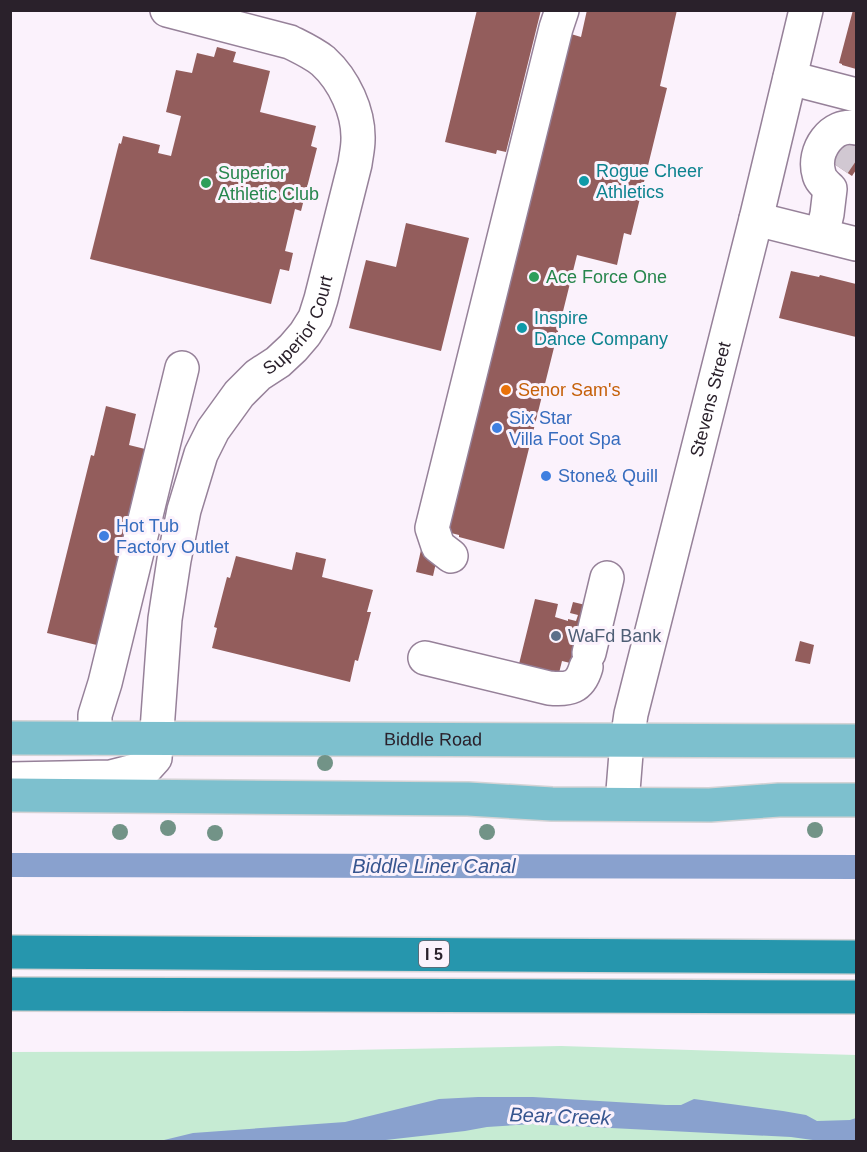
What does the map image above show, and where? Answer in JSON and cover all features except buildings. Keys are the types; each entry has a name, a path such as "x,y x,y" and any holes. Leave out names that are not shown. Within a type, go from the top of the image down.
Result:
{"highway":[{"name":"I 5","path":"10,952 856,957"},
{"path":"10,994 856,997"}],"main road":[{"name":"Biddle Road","path":"10,738 856,741"},
{"path":"468,799 544,790 708,792 779,800"},
{"path":"10,795 468,799 552,804 710,806 779,800 856,800"}],"street":[{"name":"Superior Court","path":"10,779 111,777 146,768 155,758 165,619 172,572 184,510 201,454 213,430 239,394 258,375 294,348 315,318 355,164 358,141 357,119 343,87 323,61 290,42 167,10"},
{"path":"451,556 438,546 432,528 562,10"},
{"name":"Stevens Street","path":"623,791 631,714 756,219 806,10"},
{"path":"790,78 856,95"},
{"path":"822,235 844,162"},
{"path":"756,219 856,244"},
{"path":"95,738 95,715 105,683 182,368"},
{"path":"424,658 549,688 570,688 579,683 584,675 608,578"}],"green space":[{"path":"561,1046 856,1055 856,1141 11,1141 10,1052 296,1051"}],"water":[{"name":"Bear Creek","path":"533,1097 666,1105 681,1105 694,1099 806,1115 817,1121 856,1118 856,1141 820,1141 791,1137 532,1124 487,1127 377,1141 160,1141 193,1133 345,1122 439,1099"}],"waterway":[{"name":"Biddle Liner Canal","path":"10,865 856,867"}],"tunnel":[{"path":"834,164 849,142"}],"place":[{"name":"Rogue Cheer Athletics","path":"584,181"},
{"name":"Superior Athletic Club","path":"206,183"},
{"name":"Ace Force One","path":"534,277"},
{"name":"Inspire Dance Company","path":"522,328"},
{"name":"Senor Sam's","path":"506,390"},
{"name":"Six Star Villa Foot Spa","path":"497,428"},
{"name":"Stone& Quill","path":"546,476"},
{"name":"Hot Tub Factory Outlet","path":"104,536"},
{"name":"WaFd Bank","path":"556,636"}]}
